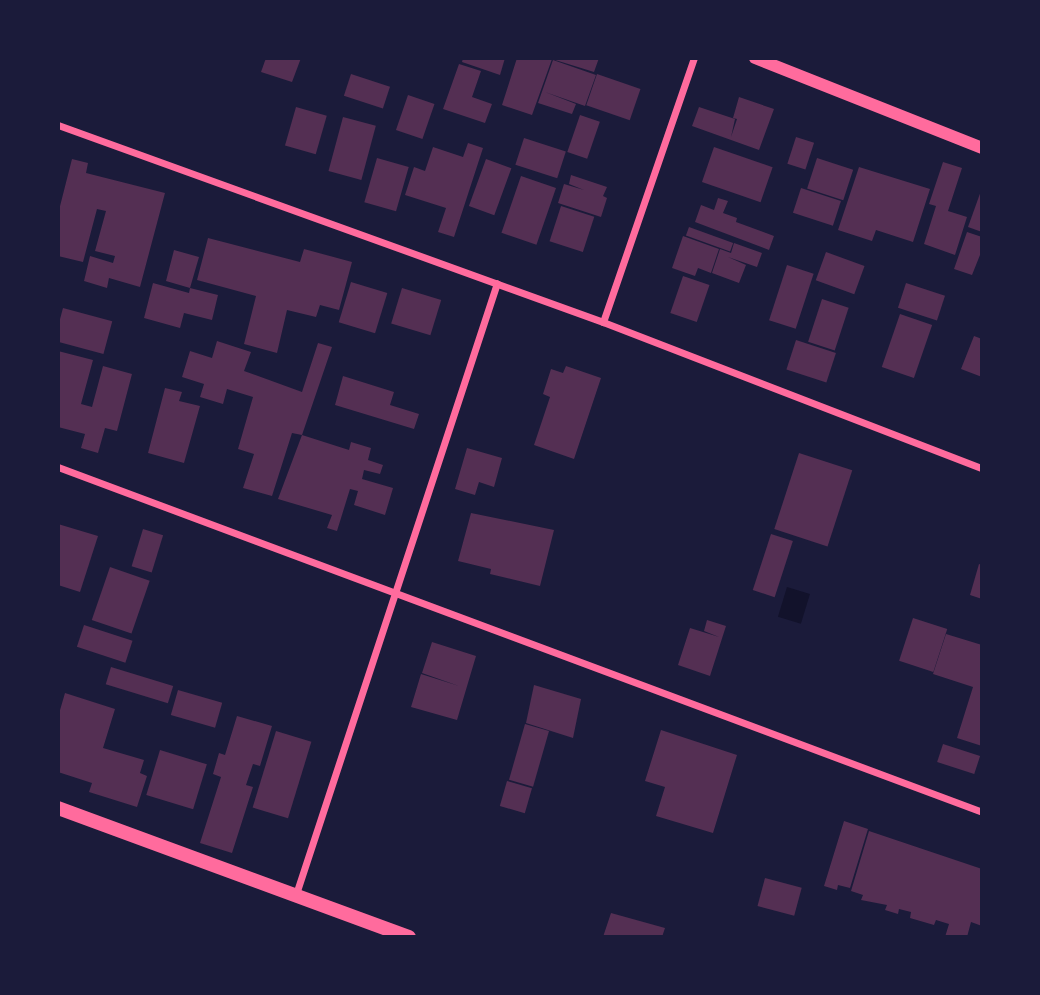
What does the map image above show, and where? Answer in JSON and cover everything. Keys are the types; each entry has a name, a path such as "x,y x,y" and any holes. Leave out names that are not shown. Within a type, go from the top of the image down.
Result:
{"main road":[{"path":"58,808 296,894 388,933 409,937"}],"street":[{"path":"603,321 694,58"},
{"path":"755,58 982,148"},
{"path":"58,125 603,321 982,468"},
{"path":"296,894 497,283"},
{"path":"58,467 394,595 982,812"}],"shaded area":[{"path":"787,587 810,594 801,624 778,617"}],"building":[{"path":"266,58 301,58 292,82 261,72"},
{"path":"463,58 505,58 500,75 462,62"},
{"path":"517,58 599,58 594,72 552,59 532,115 502,105"},
{"path":"553,60 596,75 585,106 545,92 576,104 572,114 538,103"},
{"path":"459,64 481,71 472,97 492,104 485,123 443,109"},
{"path":"351,74 390,87 383,109 344,96"},
{"path":"597,74 640,89 630,120 586,105"},
{"path":"408,95 434,104 422,139 396,130"},
{"path":"739,97 774,109 759,150 692,126 699,107 735,119 731,137 737,119 733,118"},
{"path":"296,107 327,116 316,154 285,145"},
{"path":"580,115 600,122 587,159 567,152"},
{"path":"343,117 376,126 361,180 329,171"},
{"path":"796,137 814,143 805,170 787,164"},
{"path":"524,138 566,152 557,178 515,165"},
{"path":"468,143 483,148 454,237 438,232 446,208 405,195 414,167 425,171 433,147 463,157"},
{"path":"714,147 773,167 761,202 702,182"},
{"path":"377,158 409,167 396,211 364,202"},
{"path":"817,158 853,170 843,200 807,188"},
{"path":"72,159 88,163 86,173 165,193 140,287 109,278 107,288 84,281 90,256 113,263 115,256 95,251 106,211 97,209 83,262 58,256 58,214"},
{"path":"486,159 511,168 494,215 469,206"},
{"path":"943,162 962,168 948,211 967,217 955,255 924,244 936,206 929,204"},
{"path":"859,167 930,189 913,242 876,230 872,241 838,230"},
{"path":"571,175 607,187 603,196 607,198 601,217 558,203 564,184 584,190 569,184"},
{"path":"521,176 556,188 536,245 501,233"},
{"path":"801,188 841,201 833,226 793,213"},
{"path":"982,188 982,232 968,227"},
{"path":"718,198 728,201 723,213 737,218 736,222 774,236 769,250 695,222 701,205 714,210"},
{"path":"561,206 594,217 583,252 550,241"},
{"path":"689,227 733,243 730,252 686,235"},
{"path":"967,232 982,237 982,256 980,255 972,275 954,269"},
{"path":"683,236 719,249 711,273 698,268 695,276 672,268"},
{"path":"208,238 300,262 304,249 352,262 339,310 320,305 316,317 287,310 277,353 244,344 256,296 197,280"},
{"path":"734,243 762,253 757,267 728,257 746,265 739,283 712,273 720,249 731,253"},
{"path":"174,250 199,257 190,288 166,281"},
{"path":"826,252 865,266 854,294 816,280"},
{"path":"787,265 814,274 796,329 769,320"},
{"path":"683,276 709,285 697,322 670,313"},
{"path":"351,282 387,293 375,333 339,322"},
{"path":"153,283 189,293 190,288 218,295 212,320 184,313 180,328 144,318"},
{"path":"906,283 945,296 937,320 898,308"},
{"path":"402,288 441,300 430,335 391,323"},
{"path":"822,299 849,308 835,350 808,342"},
{"path":"63,308 112,321 103,354 58,342 58,327"},
{"path":"900,314 932,325 914,378 882,367"},
{"path":"974,336 982,339 982,377 961,369"},
{"path":"796,340 836,353 826,382 786,369"},
{"path":"217,341 251,352 244,371 302,392 318,343 332,347 302,435 292,433 272,496 243,488 254,454 238,449 253,397 227,389 223,404 200,397 204,384 182,377 190,351 212,358"},
{"path":"58,351 93,360 81,404 92,407 103,366 132,374 117,431 105,428 98,453 81,448 85,434 58,427"},
{"path":"566,366 601,378 574,459 534,445 550,397 543,394 551,369 563,373"},
{"path":"343,376 394,392 390,405 419,414 414,429 335,405"},
{"path":"165,388 182,392 179,401 200,406 184,463 148,453"},
{"path":"302,435 349,450 351,442 371,448 368,460 383,465 380,474 364,470 362,479 393,488 385,515 354,505 358,491 350,489 337,531 327,528 332,515 278,499"},
{"path":"467,448 502,458 494,487 479,482 475,495 455,489"},
{"path":"799,453 852,470 828,546 774,529"},
{"path":"471,513 554,530 540,586 490,574 491,569 458,561"},
{"path":"58,524 98,536 80,592 58,585"},
{"path":"143,529 163,535 152,572 132,566"},
{"path":"771,534 793,541 775,597 753,590"},
{"path":"979,564 982,565 982,599 970,595"},
{"path":"110,567 150,581 131,634 92,620"},
{"path":"913,618 947,629 933,672 899,661"},
{"path":"707,620 726,626 710,676 678,665 690,628 719,637 704,631"},
{"path":"84,625 133,641 125,663 77,647"},
{"path":"946,634 982,645 982,746 957,738 973,687 933,674"},
{"path":"432,642 476,656 457,720 411,707 421,674 459,686 422,673"},
{"path":"111,667 173,686 168,703 106,684"},
{"path":"534,685 581,699 573,738 526,723"},
{"path":"178,690 222,703 215,728 171,715"},
{"path":"65,693 115,709 103,748 144,760 140,773 147,776 137,807 89,792 92,783 58,772 58,717"},
{"path":"237,716 272,726 260,766 253,764 246,785 253,787 232,853 200,843 221,777 213,774 219,753 225,755"},
{"path":"525,724 549,731 533,787 509,780"},
{"path":"661,730 737,755 713,833 656,816 665,787 645,781"},
{"path":"276,731 311,742 288,818 253,808"},
{"path":"943,744 980,756 974,774 937,762"},
{"path":"160,750 207,764 193,809 146,795"},
{"path":"507,781 532,788 525,813 500,806"},
{"path":"844,821 868,829 850,888 838,885 837,890 824,886"},
{"path":"869,831 982,869 982,926 971,922 967,937 945,937 949,924 936,920 934,925 910,918 911,912 899,909 898,914 885,910 887,905 861,900 863,895 851,891"},
{"path":"765,878 802,888 794,916 757,906"},
{"path":"611,913 665,928 662,937 603,937"}]}
